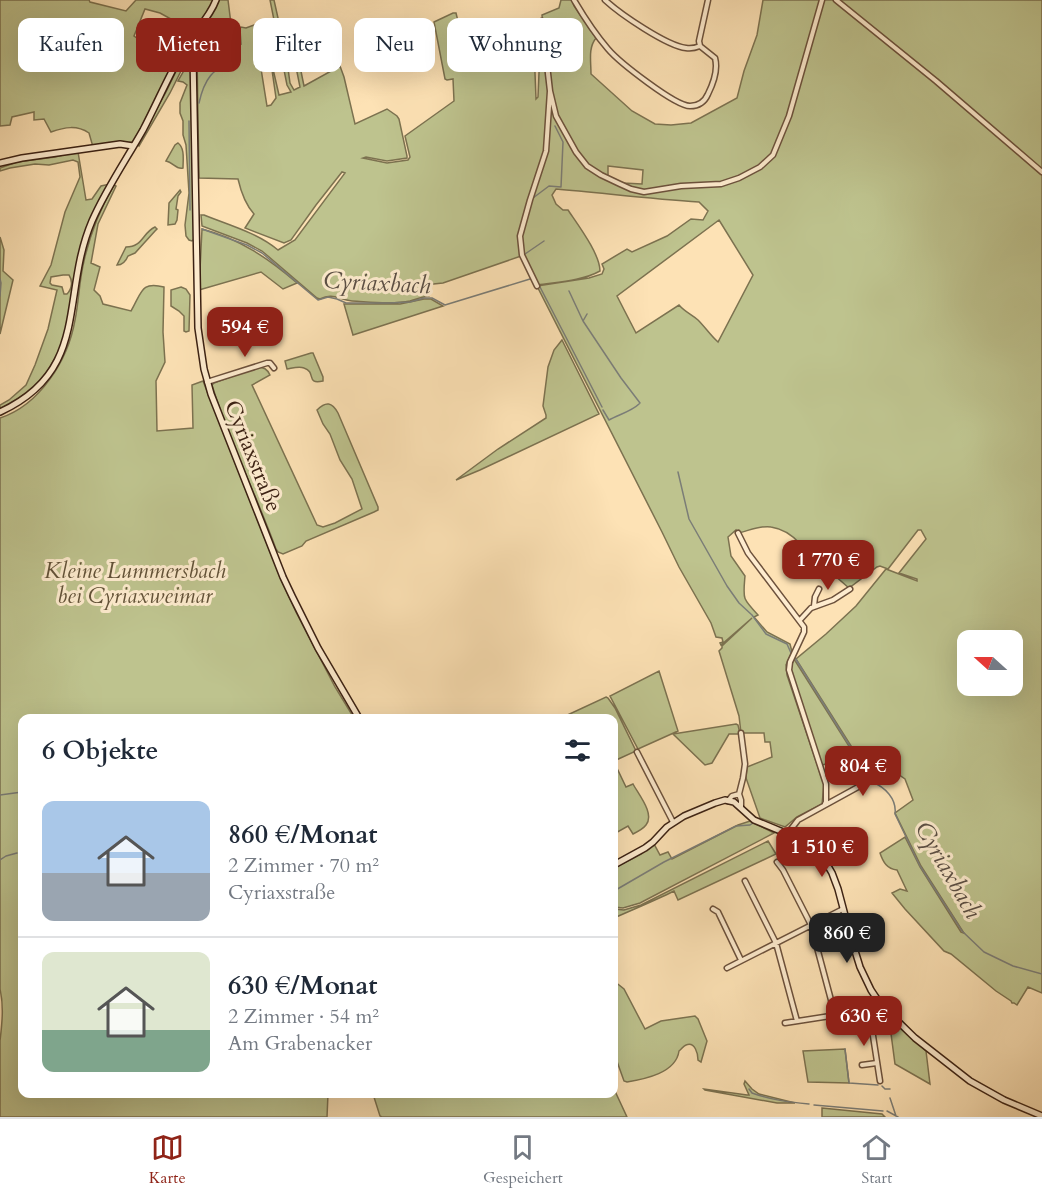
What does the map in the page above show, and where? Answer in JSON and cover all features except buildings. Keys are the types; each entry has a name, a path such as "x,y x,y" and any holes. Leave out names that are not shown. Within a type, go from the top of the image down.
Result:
{"street":[{"path":"207,18 216,0"},
{"path":"574,0 608,49 675,101 687,106 694,106 704,100 714,77 715,58 700,46 699,41 708,0"},
{"path":"605,0 665,41 685,48 700,46"},
{"path":"548,72 556,116 576,152 587,166 620,184 644,192 681,186 721,184 760,167 773,155 789,116 822,0"},
{"path":"836,0 939,83 1042,172"},
{"path":"0,412 27,397 38,387 57,360 68,332 80,262 88,232 102,200 132,149 172,72"},
{"name":"Cyriaxstraße","path":"193,72 198,328 207,382 292,596 318,648 356,714"},
{"path":"537,286 522,255 520,236 546,151 550,91"},
{"path":"0,164 22,158 123,144 132,149"},
{"path":"207,382 267,363 274,368"},
{"path":"738,533 748,553 805,629 790,662 789,670 826,784 825,804"},
{"path":"814,606 819,589"},
{"path":"800,620 814,606 833,600 850,589"},
{"path":"740,808 739,794 745,764 741,733"},
{"path":"637,752 673,822"},
{"path":"788,833 798,820 869,781 892,765"},
{"path":"728,801 732,796 739,794"},
{"path":"618,863 650,845 673,822 714,803 728,801 734,802 754,820 788,833 806,843 825,861 834,876 860,967 881,1005 915,1038 970,1081 1004,1101 1041,1115"},
{"path":"777,862 811,925 835,1015"},
{"path":"745,881 776,943 797,1021"},
{"path":"713,909 718,912 741,960"},
{"path":"727,968 844,909"},
{"path":"785,1023 869,1010 881,1005"},
{"path":"869,1010 880,1081"},
{"path":"862,1065 877,1063"}],"green space":[{"path":"0,0 89,0 126,11 136,0 228,0 230,18 169,18 145,9 141,18 136,18 134,36 136,37 136,72 169,72 134,142 93,147 89,133 71,128 51,132 44,119 34,120 34,112 12,117 10,125 0,126"},
{"path":"270,0 274,0 278,18 274,18"},
{"path":"561,0 572,0 582,18 542,18 542,15 559,8"},
{"path":"763,0 1042,0 1042,993 1028,987 1017,1005 1012,1003 951,954 944,951 892,893 900,889 907,891 897,870 886,864 880,853 905,837 920,867 961,932 964,933 921,866 895,813 913,800 905,779 895,772 892,762 872,779 796,659 856,606 886,569 917,581 917,579 899,573 926,539 921,530 918,530 888,569 877,567 849,588 826,568 822,579 802,546 796,539 780,529 759,527 738,533 736,530 728,537 731,556 745,576 745,598 758,615 754,617 767,632 790,644 792,652 786,665 787,675 824,785 822,804 797,817 785,827 760,818 746,778 747,767 772,757 770,742 765,742 764,733 741,733 739,716 719,651 752,618 721,645 722,638 716,637 711,623 679,567 537,286 589,278 602,274 604,269 602,264 627,249 632,252 667,236 691,219 703,220 708,211 699,202 556,189 552,195 556,204 563,210 568,210 583,231 593,248 600,271 578,279 538,285 524,255 443,283 424,285 423,290 428,296 396,303 374,302 347,300 332,296 317,298 262,251 202,226 201,215 204,215 252,234 278,250 295,240 345,173 342,172 291,240 284,243 245,228 254,214 244,198 238,179 199,178 197,72 241,72 241,27 253,25 253,72 262,72 267,106 271,105 276,98 272,72 279,95 291,92 284,72 288,72 294,90 300,87 297,72 301,72 304,86 329,72 342,72 355,124 387,109 397,116 407,158 387,161 363,158 387,163 408,160 410,157 405,136 454,101 453,79 445,79 435,27 435,22 453,13 456,13 457,18 447,18 447,72 535,72 536,99 539,72 583,72 583,19 596,38 591,50 591,74 632,111 655,124 671,125 691,123 737,98 757,35","holes":["608,166 643,170 642,184 623,183 608,176","719,220 753,275 718,342 698,320 679,305 636,333 617,296"]},
{"path":"176,72 180,72 139,146 141,138"},
{"path":"183,72 191,72 194,239 192,241 186,236 189,193 186,145 180,113 180,103 187,85 178,81"},
{"path":"178,143 183,151 183,168 178,168 166,161"},
{"path":"78,152 86,200 92,199 101,186 110,184 87,229 79,253 66,332 58,353 47,372 32,390 0,409 0,405 26,385 48,329 57,290 40,286 51,265 65,212 80,177 78,162 73,160 0,171 0,168 17,162","holes":["69,275 71,285 67,294 64,294 62,287 50,283 51,277"]},
{"name":"Kleine Lummersbach bei Cyriaxweimar","path":"114,185 116,186 98,224 91,263 100,267 94,290 100,296 103,304 131,311 140,293 146,287 164,287 165,362 156,381 157,431 193,428 192,385 203,381 280,577 335,687 352,714 18,714 18,1098 328,1098 327,1117 0,1117 2,1008 0,989 0,418 28,403 50,379 59,365 71,335 82,268 100,212"},
{"path":"180,190 176,209 178,210 177,220 175,224 168,225 169,203"},
{"path":"155,227 157,229 135,253 117,265 126,247 136,245"},
{"path":"202,229 229,238 253,250 297,283 283,289 261,272 199,290"},
{"path":"0,237 4,250 3,271 13,280 0,334"},
{"path":"181,287 186,289 190,295 189,331 186,332 184,331 184,316 171,306 171,290"},
{"path":"431,299 443,306 353,335 344,304 400,304"},
{"path":"562,340 599,414 456,480 546,418 543,406 548,367 554,350"},
{"path":"313,353 323,381 314,381 310,372 304,368 287,369 285,361"},
{"path":"262,367 270,375 252,385 317,525 323,527 335,523 362,509 352,479 340,460 317,410 326,404 331,405 338,413 378,507 378,510 374,512 306,541 302,546 283,554 276,549 226,427 212,385"},
{"path":"794,659 859,762 839,773 833,762 822,765 791,672"},
{"path":"659,671 678,731 638,749 610,696"},
{"path":"606,697 618,714 570,714"},
{"path":"618,714 636,751 618,759"},
{"path":"736,724 740,734 729,734 712,763 705,765 673,734"},
{"path":"618,770 626,787 633,784 649,816 646,825 633,834 628,826 618,832"},
{"path":"750,821 774,833 640,903 618,907 618,866 654,844 660,855 668,852 672,859"},
{"path":"768,841 776,854 678,900 674,891 618,916 618,909 641,905"},
{"path":"618,984 624,989 645,1029 661,1021 695,1016 707,1041 701,1062 698,1060 694,1046 689,1044 679,1051 672,1065 659,1074 624,1081 618,1064"},
{"path":"896,1023 926,1051 930,1084 895,1064 890,1026"},
{"path":"845,1049 849,1083 808,1082 803,1051"},
{"path":"745,1081 759,1094 795,1103 777,1103 704,1089 749,1095"},
{"path":"374,1098 618,1098 627,1117 382,1117"},
{"path":"822,1108 882,1114 885,1117 822,1117"}],"waterway":[{"path":"199,103 203,89 213,72"},
{"path":"189,121 190,210"},
{"path":"533,198 549,186 561,187 563,142 555,126"},
{"name":"Cyriaxbach","path":"202,229 247,245 262,253 318,300 328,297 346,303 389,303 432,298 445,305 530,279"},
{"path":"525,254 544,241"},
{"path":"0,279 0,296"},
{"name":"Cyriaxbach","path":"540,287 602,407"},
{"name":"Cyriaxbach","path":"569,291 583,321 640,403"},
{"name":"Cyriaxbach","path":"583,321 587,314"},
{"name":"Cyriaxbach","path":"603,410 609,420 639,404"},
{"name":"Cyriaxbach","path":"678,472 689,519 727,586 766,634 787,644 791,653"},
{"name":"Cyriaxbach","path":"795,658 858,759"},
{"name":"Cyriaxbach","path":"860,761 870,778"},
{"name":"Cyriaxbach","path":"872,782 886,790 892,799 895,814 920,866 962,931 984,952 1013,966 1042,974"},
{"path":"0,795 18,793"},
{"path":"618,889 664,862 736,826 753,823"},
{"path":"0,860 17,853"},
{"path":"845,1049 849,1083 878,1085"},
{"path":"882,1086 890,1089"},
{"path":"749,1089 752,1093 766,1097 809,1104"},
{"path":"890,1098 896,1116"},
{"path":"814,1105 883,1111"},
{"path":"887,1111 898,1117"}]}
